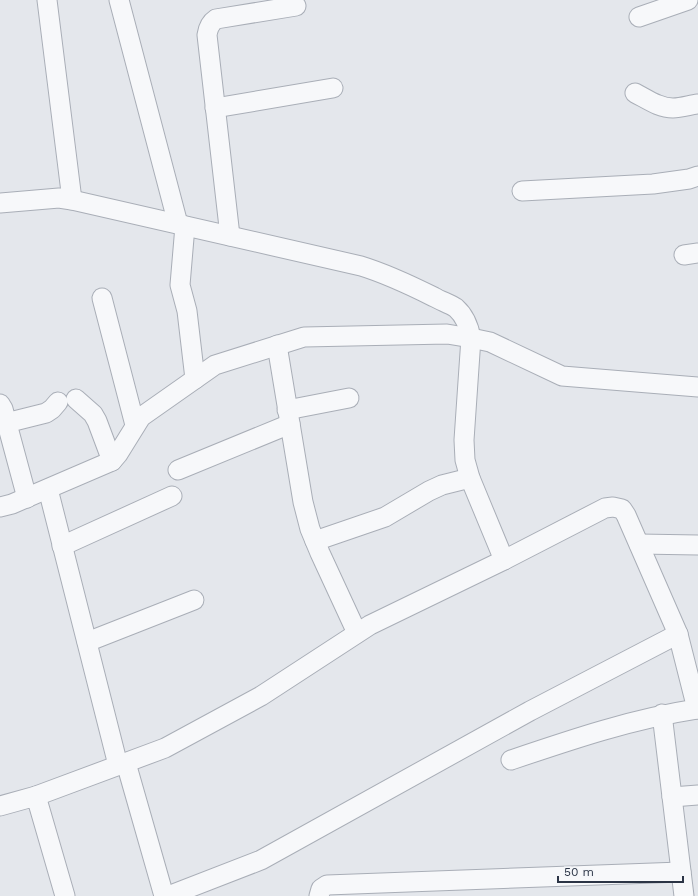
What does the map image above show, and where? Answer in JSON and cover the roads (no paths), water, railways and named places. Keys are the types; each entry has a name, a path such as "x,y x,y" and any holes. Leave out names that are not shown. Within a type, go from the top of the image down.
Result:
{"street":[{"path":"47,0 72,200"},
{"path":"119,0 181,225 180,285 187,311 195,379"},
{"path":"639,17 688,0"},
{"path":"230,236 207,35 208,28 216,19 296,6"},
{"path":"215,108 333,88"},
{"path":"635,93 659,105 667,107 674,108 698,104"},
{"path":"522,191 653,184 689,179 698,176"},
{"path":"0,203 59,198 72,200 361,266 383,273 406,283 456,308 463,316 469,327 471,338 464,440 465,460 470,478 504,560"},
{"path":"102,298 135,425"},
{"path":"0,507 27,498 112,461 141,417 215,364 304,337 447,334 490,342 562,376 698,387"},
{"path":"277,346 310,529 358,633"},
{"path":"178,470 289,417 349,398"},
{"path":"6,423 46,413 67,400 93,414 112,461"},
{"path":"0,404 27,498"},
{"path":"315,541 385,517 442,485 470,478"},
{"path":"48,489 87,642 122,764 164,896"},
{"path":"62,546 172,496"},
{"path":"0,806 36,796 165,748 261,696 370,625 504,560 605,508 613,507 622,509 639,544 678,634 697,709 662,714 588,734 511,760"},
{"path":"639,544 698,545"},
{"path":"87,642 194,600"},
{"path":"168,896 261,860 530,711 678,634"},
{"path":"662,714 684,896"},
{"path":"672,797 698,795"},
{"path":"36,796 64,896"},
{"path":"318,896 321,889 327,885 681,872"}]}
